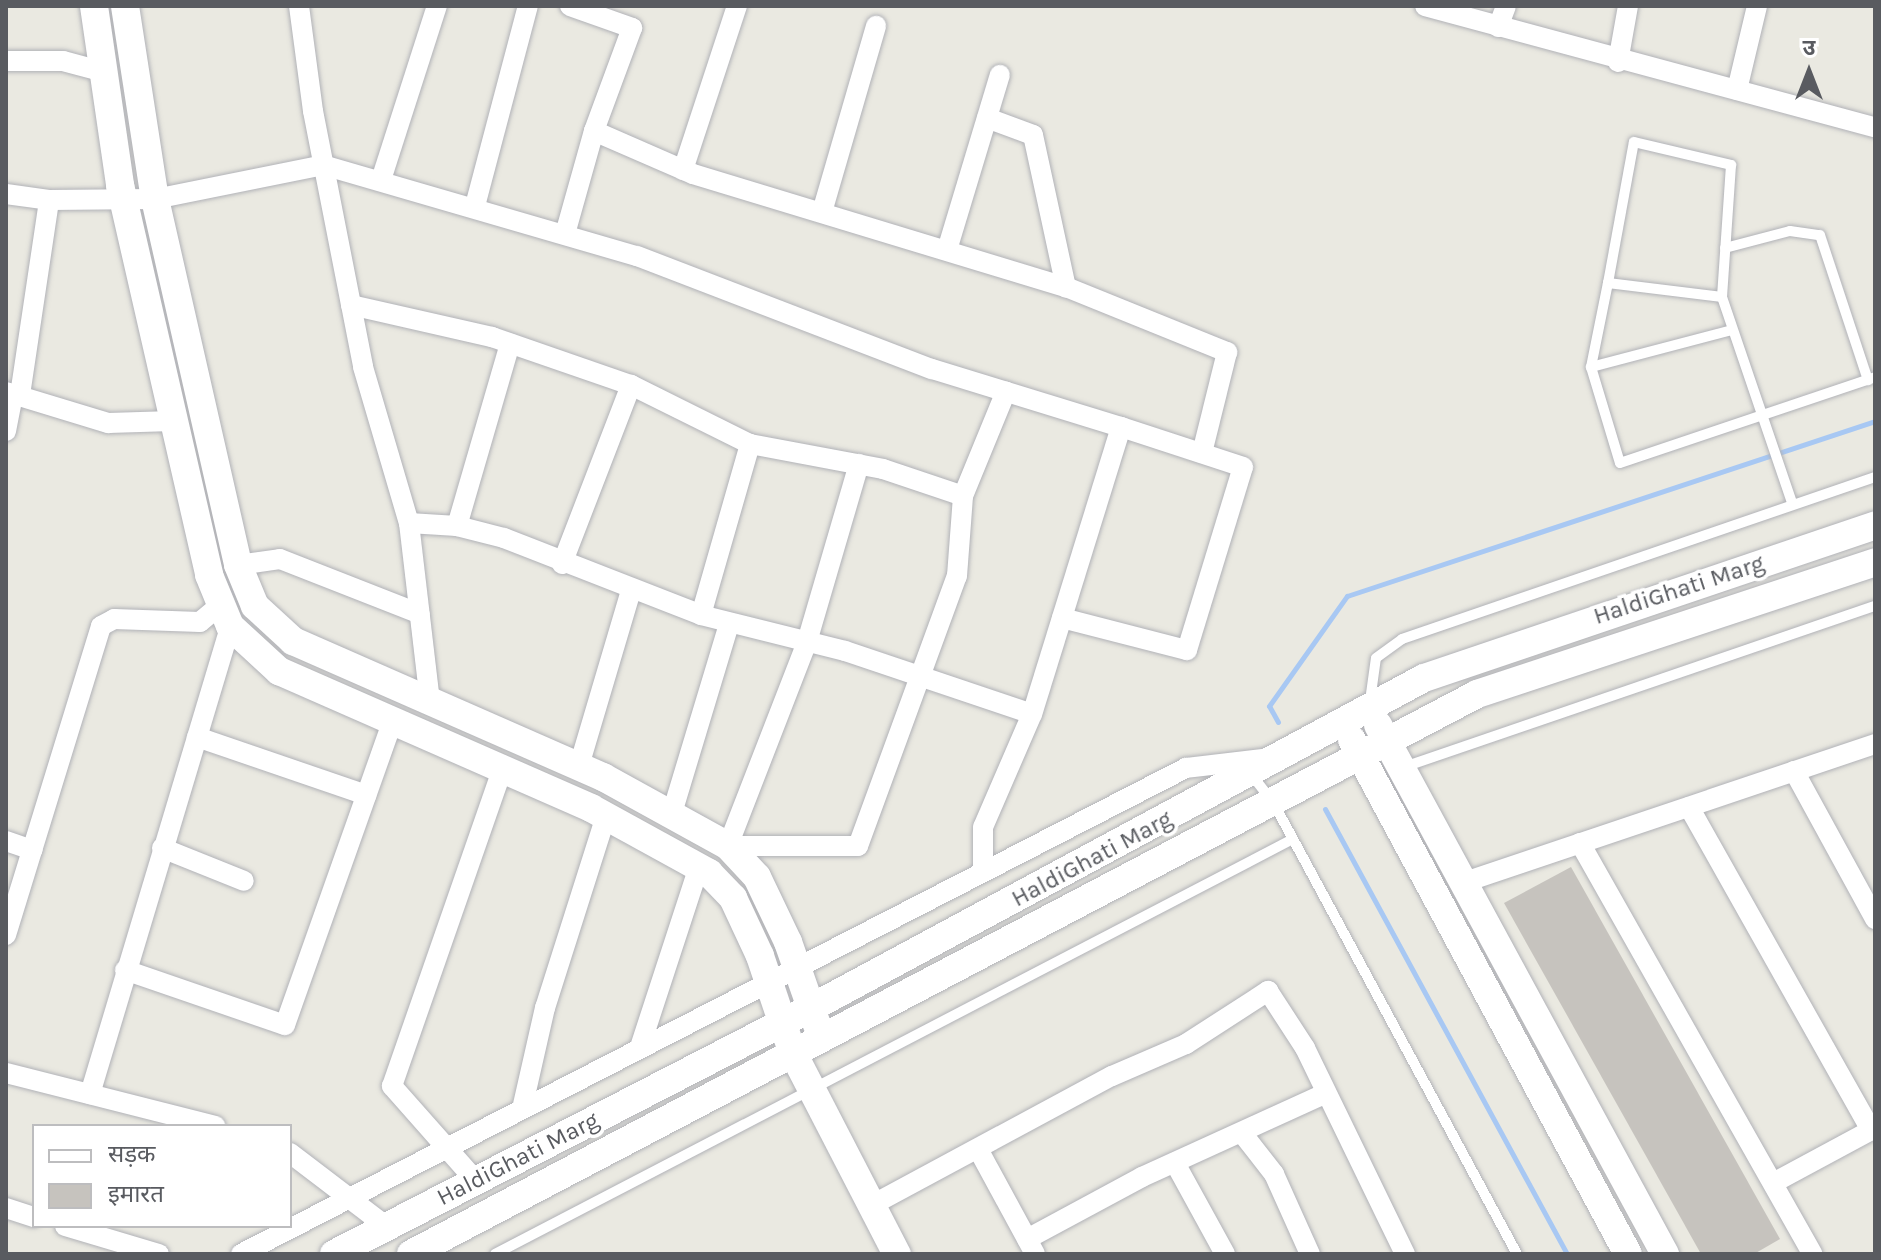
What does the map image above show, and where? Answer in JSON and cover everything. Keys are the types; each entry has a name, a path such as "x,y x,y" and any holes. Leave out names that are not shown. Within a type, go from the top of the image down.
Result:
{"street":[{"path":"90,1094 197,737 225,616 173,421 124,201 94,6"},
{"path":"125,6 155,199 238,565 255,606 280,632 430,702 579,766 672,813 728,846 757,877 822,1035"},
{"path":"299,6 323,165 363,367 409,523 430,702"},
{"path":"381,180 437,6"},
{"path":"475,206 528,6"},
{"path":"565,234 594,131 632,28 570,6"},
{"path":"683,170 737,6"},
{"path":"1425,6 1618,62 1875,127"},
{"path":"1498,27 1506,6"},
{"path":"1618,62 1628,6"},
{"path":"1737,90 1757,6"},
{"path":"822,212 876,26"},
{"path":"6,61 63,61 104,72"},
{"path":"947,250 1000,75"},
{"path":"987,118 1033,135 1066,287"},
{"path":"594,131 683,170 1066,287 1227,352 1202,453"},
{"path":"6,194 49,200 155,199 323,165 565,234 1006,391 1243,467 1187,650 1062,618"},
{"path":"6,431 49,200"},
{"path":"351,305 510,344 631,385 750,444 859,464 963,496"},
{"path":"457,526 510,344"},
{"path":"562,564 631,385"},
{"path":"728,846 858,846 916,675 957,576 963,496 1006,391"},
{"path":"13,394 108,423 173,421"},
{"path":"982,861 983,827 1032,714 1121,427"},
{"path":"701,615 750,444"},
{"path":"728,846 807,642 859,464"},
{"path":"409,523 457,526 504,538 562,564 701,615 807,642 1032,714"},
{"name":"HaldiGhati Marg","path":"334,1254 781,1024 1356,718 1424,678 1483,654 1875,525"},
{"path":"238,565 280,559 420,614"},
{"name":"HaldiGhati Marg","path":"411,1254 822,1035 1477,694 1875,562"},
{"path":"579,766 631,590"},
{"path":"225,616 279,671 606,816 699,866 733,898 768,981 792,1051 897,1254"},
{"path":"6,935 101,626 114,619 191,623 225,616"},
{"path":"672,813 729,624"},
{"path":"1356,718 1388,740 1665,1254"},
{"path":"1356,718 1360,755 1628,1254"},
{"path":"125,970 285,1025 392,723"},
{"path":"197,737 366,795"},
{"path":"1465,882 1875,744"},
{"path":"292,1228 796,967 982,861 1186,768 1282,757"},
{"path":"476,1181 392,1086 502,770"},
{"path":"1794,771 1875,919"},
{"path":"1689,807 1873,1129 1773,1183"},
{"path":"522,1109 545,1008 606,816"},
{"path":"6,841 32,850"},
{"path":"1580,843 1813,1254"},
{"path":"162,848 244,881"},
{"path":"640,1047 699,866"},
{"path":"872,1205 1112,1076 1186,1044 1268,991 1305,1048 1405,1254"},
{"path":"6,1073 207,1124"},
{"path":"978,1149 1031,1246 1175,1163 1326,1093"},
{"path":"1242,1133 1274,1174 1310,1254"},
{"path":"292,1154 352,1197 387,1227"},
{"path":"1175,1163 1225,1254"},
{"path":"6,1208 32,1216"},
{"path":"72,1228 159,1254"},
{"path":"241,1254 292,1228"}],"lane":[{"path":"1725,248 1790,231 1820,235 1872,378 1759,416 1620,463 1591,367 1634,142 1731,165 1725,248 1722,297 1759,416 1792,503"},
{"path":"1608,283 1722,297"},
{"path":"1591,367 1732,330"},
{"path":"1356,718 1376,658 1402,639 1875,477"},
{"path":"1403,768 1875,606"},
{"path":"1251,774 1273,802 1517,1254"},
{"path":"495,1254 1293,839"}],"building":[{"path":"1571,867 1780,1239 1754,1254 1701,1254 1504,903"}],"waterway":[{"path":"1278,722 1269,706 1347,596 1875,421"},
{"path":"1325,809 1567,1254"}]}
